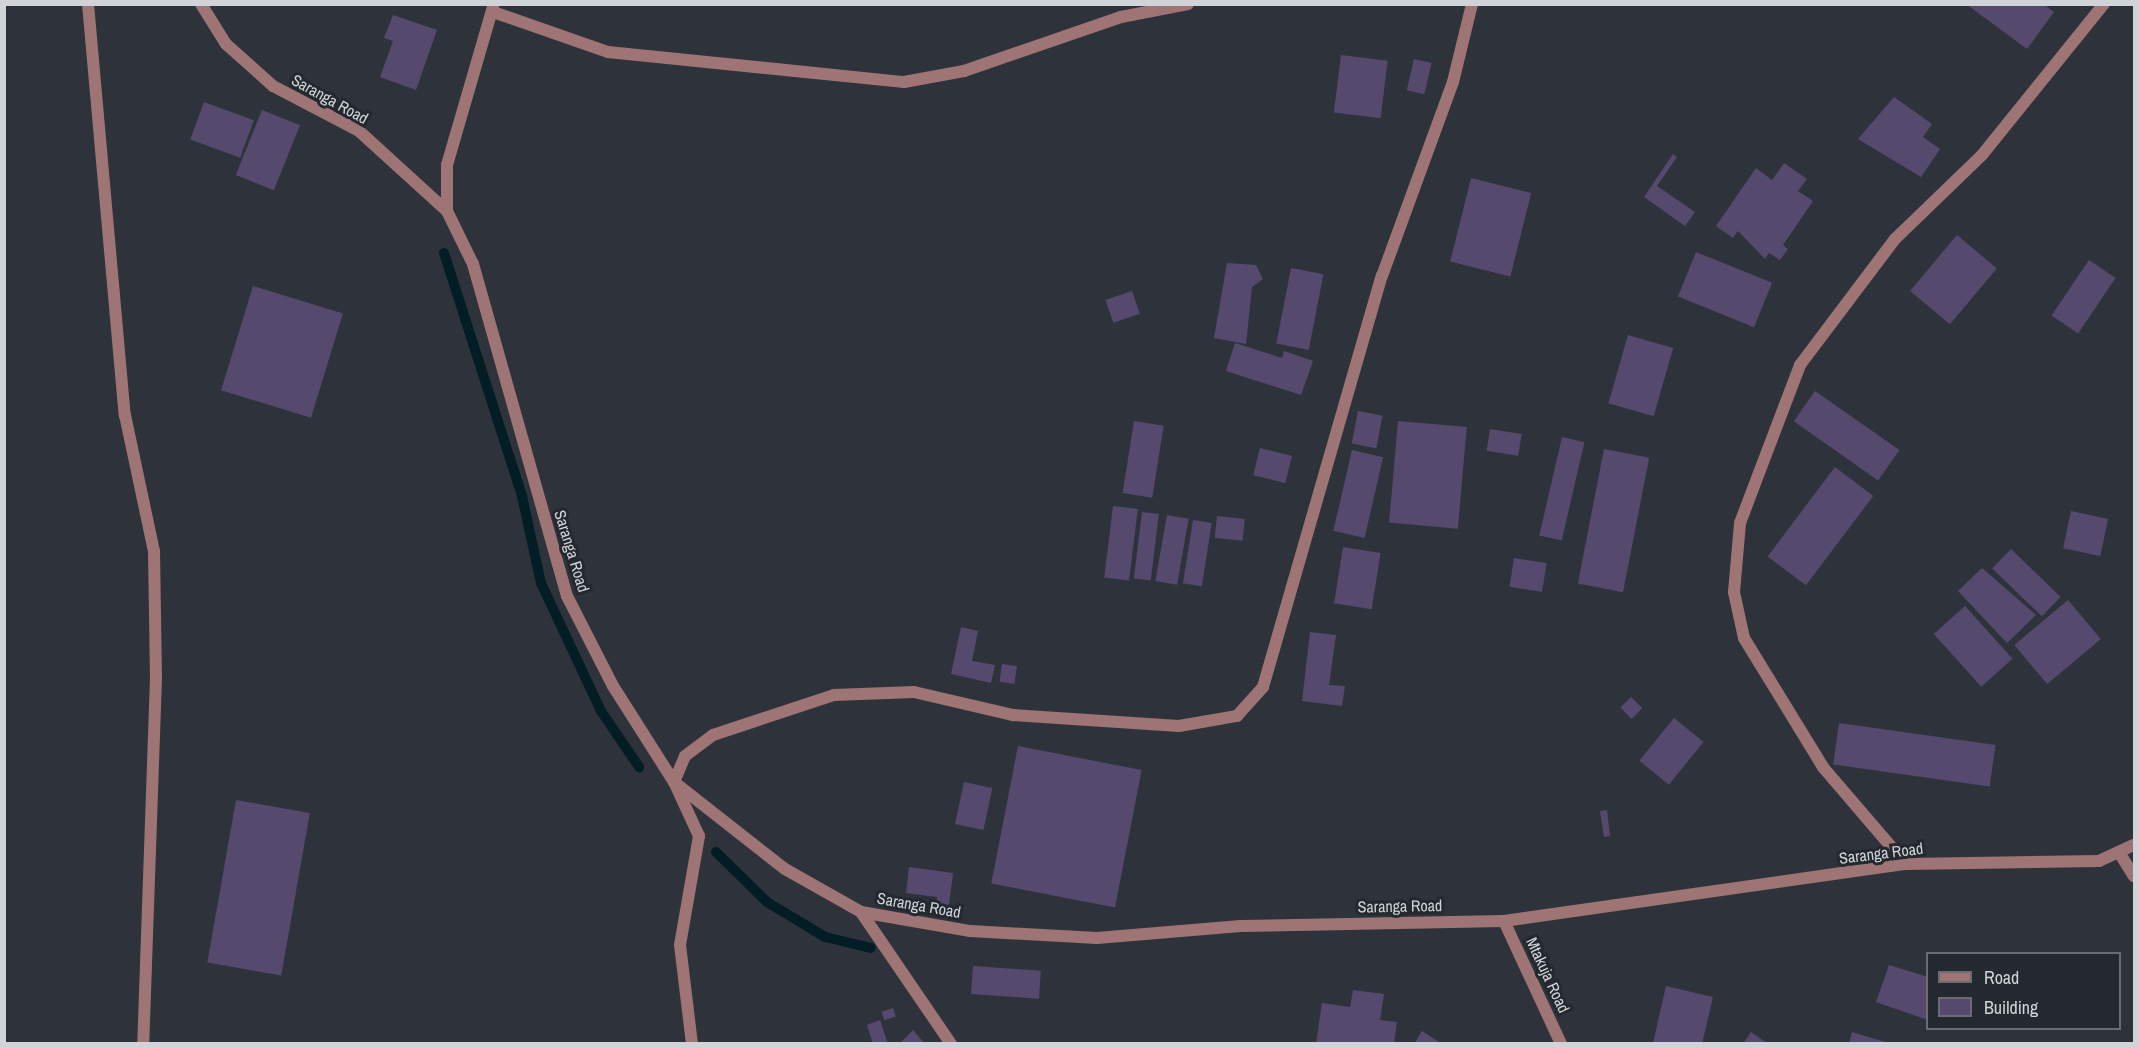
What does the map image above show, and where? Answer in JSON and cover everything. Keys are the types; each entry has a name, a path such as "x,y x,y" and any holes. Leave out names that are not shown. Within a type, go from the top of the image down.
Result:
{"street":[{"path":"88,4 125,415 154,551 156,678 143,1044"},
{"name":"Saranga Road","path":"201,4 226,44 273,86 358,131 447,212 473,264 567,596 613,686 674,782 786,869 861,912 970,931 1097,938 1241,926 1504,921 1906,864 2099,861 2120,854 2134,845"},
{"path":"447,212 447,165 493,8 608,52 904,82 964,71 1121,17 1188,4"},
{"path":"692,1044 680,945 699,836 674,782 685,756 713,735 834,695 914,692 1013,715 1138,727 1237,716 1263,687 1276,653 1382,276 1453,82 1472,4"},
{"path":"1906,864 1823,767 1744,638 1734,592 1740,524 1800,365 1895,239 1982,155 2104,4"},
{"path":"2120,854 2134,876"},
{"path":"861,912 951,1044"},
{"name":"Mtakuja Road","path":"1504,921 1561,1044"}],"building":[{"path":"1966,4 2043,4 2054,12 2027,49"},
{"path":"393,15 437,30 416,90 380,77 393,41 384,38"},
{"path":"1341,55 1388,61 1381,118 1334,113"},
{"path":"1414,59 1432,63 1424,94 1407,90"},
{"path":"1894,97 1932,124 1923,137 1940,149 1921,177 1858,139"},
{"path":"204,102 254,120 240,158 190,140"},
{"path":"262,110 300,125 274,190 236,175"},
{"path":"1673,154 1677,157 1657,186 1695,212 1685,226 1644,197"},
{"path":"1784,163 1807,179 1798,191 1813,201 1783,245 1788,249 1780,260 1769,253 1765,259 1738,231 1733,238 1716,226 1756,168 1772,180"},
{"path":"1471,178 1531,193 1510,276 1450,261"},
{"path":"1957,235 1997,268 1950,324 1910,291"},
{"path":"1696,252 1772,283 1754,327 1678,297"},
{"path":"2089,260 2116,278 2078,333 2052,316"},
{"path":"1227,263 1256,265 1263,279 1252,287 1246,344 1214,338"},
{"path":"1291,268 1323,274 1309,350 1276,344"},
{"path":"253,286 343,313 311,418 221,390"},
{"path":"1132,291 1140,314 1113,323 1106,300"},
{"path":"1628,335 1673,348 1654,416 1608,403"},
{"path":"1235,343 1282,358 1284,351 1313,361 1301,395 1226,371"},
{"path":"1815,391 1899,450 1878,480 1794,421"},
{"path":"1358,411 1383,416 1376,448 1352,443"},
{"path":"1134,421 1164,426 1152,498 1123,493"},
{"path":"1398,421 1467,427 1458,529 1389,523"},
{"path":"1490,429 1522,434 1518,456 1487,451"},
{"path":"1562,437 1584,442 1562,541 1539,535"},
{"path":"1260,448 1292,456 1285,483 1253,475"},
{"path":"1604,449 1649,458 1623,592 1578,583"},
{"path":"1352,450 1383,457 1365,538 1333,531"},
{"path":"1835,467 1873,496 1806,585 1768,556"},
{"path":"1113,506 1138,509 1129,581 1104,577"},
{"path":"2071,511 2108,519 2100,556 2063,548"},
{"path":"1142,512 1159,514 1151,581 1134,579"},
{"path":"1167,515 1189,519 1177,585 1155,581"},
{"path":"1217,516 1245,519 1243,541 1215,538"},
{"path":"1193,520 1212,523 1202,586 1183,583"},
{"path":"1343,547 1381,553 1372,609 1334,603"},
{"path":"2011,549 2061,597 2042,616 1992,568"},
{"path":"1514,558 1547,563 1542,592 1509,587"},
{"path":"1982,568 2036,615 2007,643 1958,591"},
{"path":"2068,600 2101,639 2047,684 2014,645"},
{"path":"1965,606 2013,659 1981,687 1934,634"},
{"path":"961,627 978,631 972,661 995,665 991,683 951,674"},
{"path":"1310,632 1336,635 1329,685 1345,686 1342,706 1302,701"},
{"path":"1002,664 1017,666 1014,684 999,682"},
{"path":"1631,697 1642,708 1632,719 1620,708"},
{"path":"1674,718 1704,742 1669,785 1639,761"},
{"path":"1839,723 1995,745 1990,787 1833,765"},
{"path":"1018,746 1142,770 1115,907 991,883"},
{"path":"964,782 992,788 983,830 955,824"},
{"path":"236,800 310,813 281,976 207,962"},
{"path":"1607,810 1610,836 1604,837 1600,811"},
{"path":"909,867 953,873 948,912 936,910 937,897 906,893"},
{"path":"1889,965 1926,976 1926,1019 1876,1002"},
{"path":"973,966 1041,971 1039,999 971,994"},
{"path":"1666,986 1713,997 1702,1044 1653,1043"},
{"path":"1353,990 1384,994 1380,1020 1397,1022 1394,1044 1316,1044 1322,1003 1350,1007"},
{"path":"893,1008 896,1017 884,1020 882,1012"},
{"path":"880,1020 888,1044 873,1044 867,1025"},
{"path":"913,1030 925,1044 899,1044"},
{"path":"1422,1031 1442,1044 1414,1044"},
{"path":"1751,1032 1768,1044 1743,1044"},
{"path":"1852,1032 1889,1043 1889,1044 1849,1044"}],"waterway":[{"path":"444,253 522,496 541,583 601,711 639,767"},
{"path":"716,852 767,902 825,937 871,948"}]}
